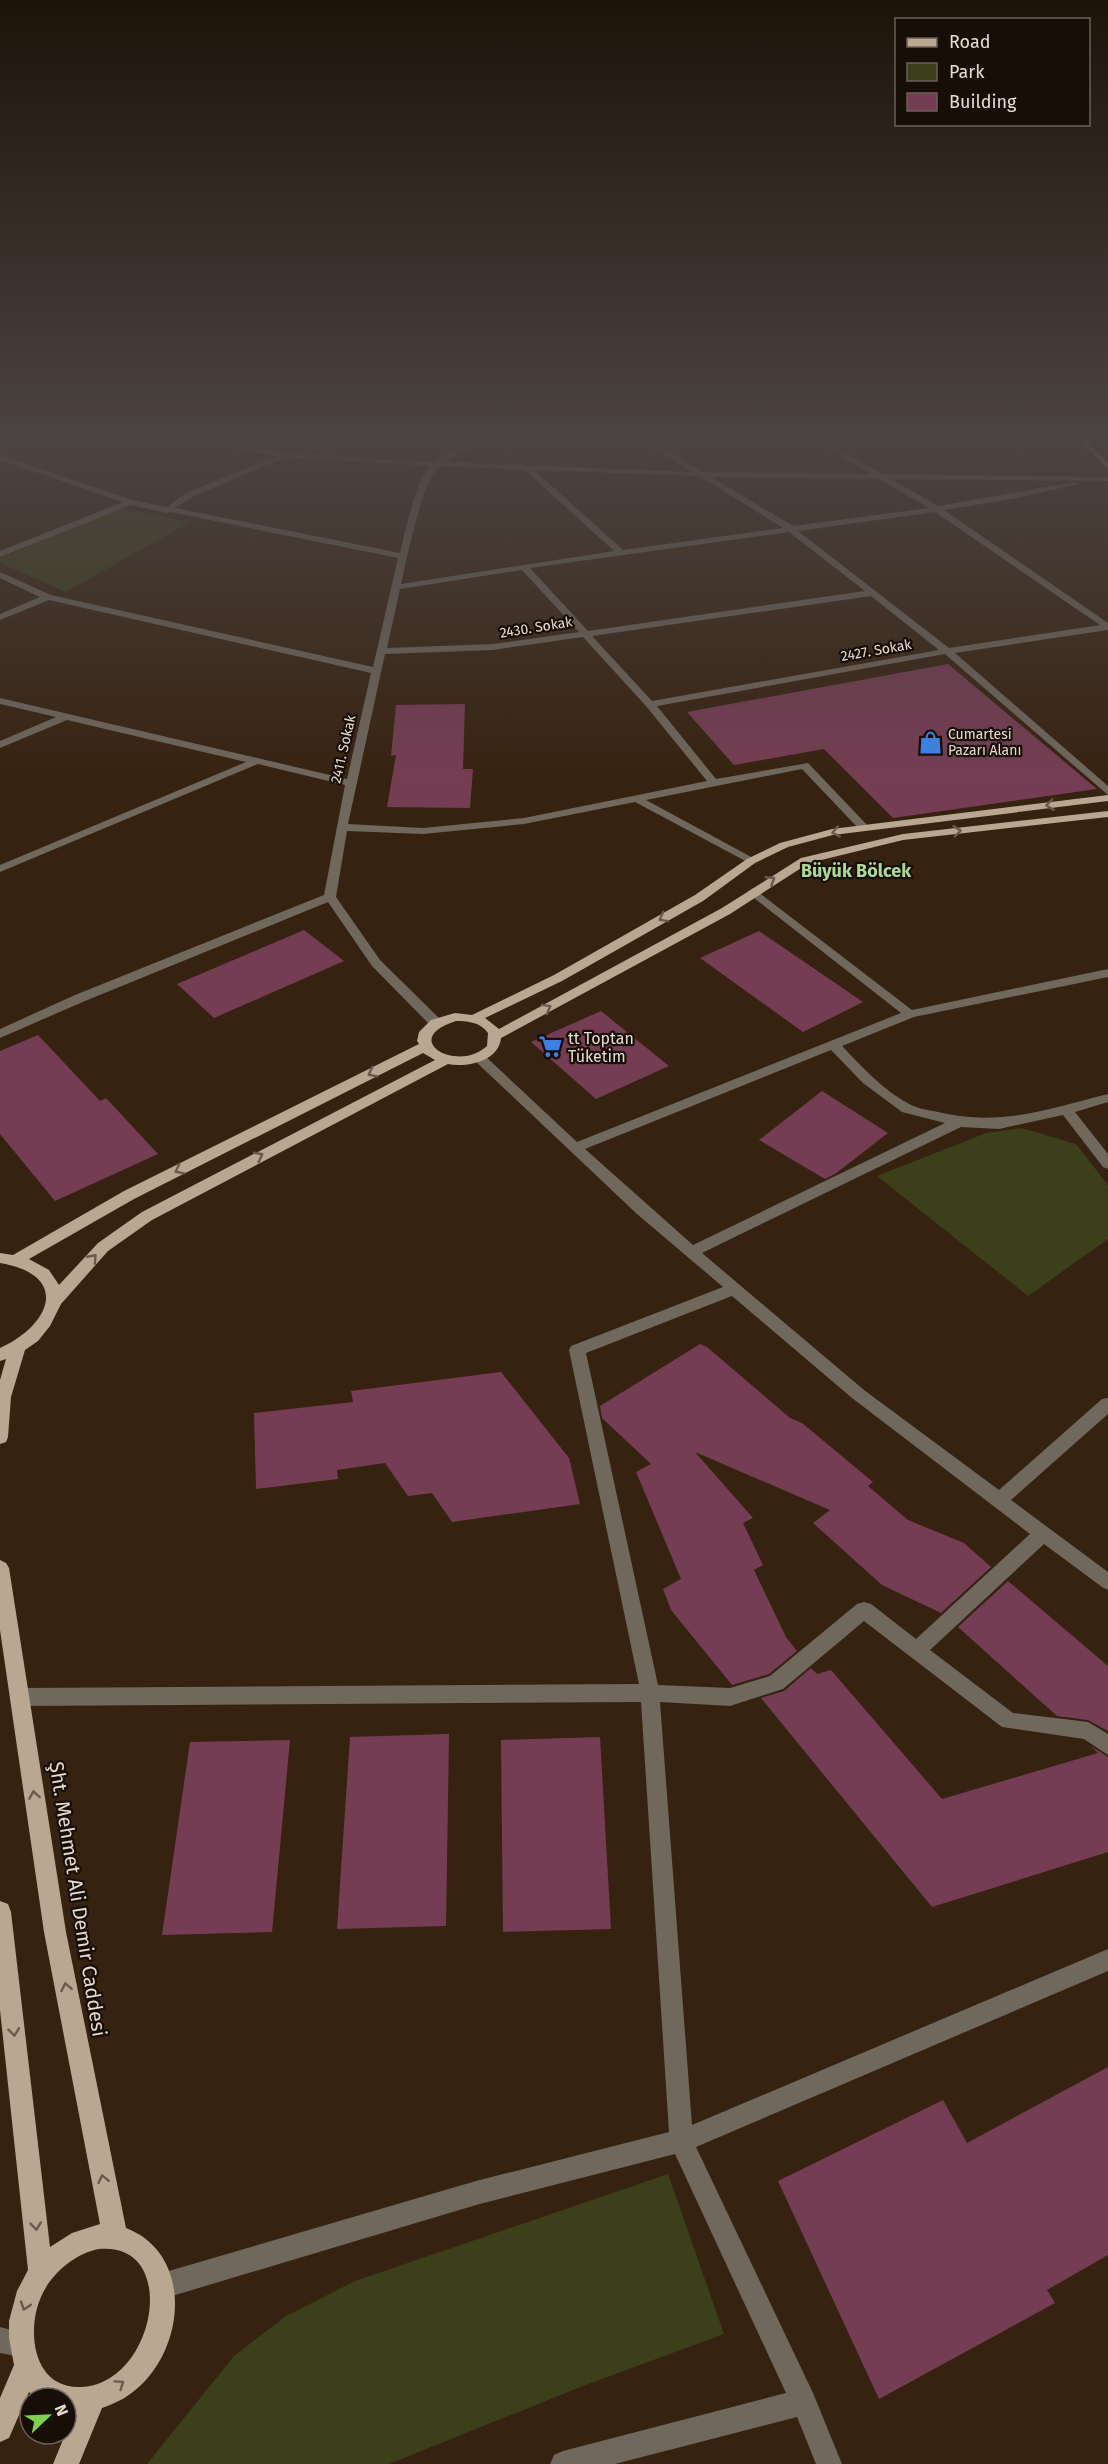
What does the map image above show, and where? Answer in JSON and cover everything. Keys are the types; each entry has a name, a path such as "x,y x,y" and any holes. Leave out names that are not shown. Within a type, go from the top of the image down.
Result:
{"main road":[{"path":"475,1018 558,978 699,898 751,861 784,845 832,832 863,827 1108,798"},
{"path":"496,1036 726,911 805,860 903,837 1108,814"},
{"path":"456,1017 475,1018 486,1023 496,1036 495,1045 479,1058 466,1061 446,1060 429,1053 424,1047 425,1032 436,1023 456,1017"},
{"path":"18,1259 129,1195 424,1047"},
{"path":"0,1355 18,1347 32,1337 49,1317 54,1301 102,1247 147,1216 446,1060"},
{"path":"0,1258 18,1259 42,1271 52,1286 54,1301"},
{"path":"0,1437 3,1397 18,1347"},
{"name":"Şht. Mehmet Ali Demir Caddesi","path":"0,1568 55,1932 115,2236"},
{"path":"0,1912 41,2272"},
{"path":"0,2429 22,2316 30,2290 41,2272 56,2257 80,2241 115,2236 132,2241 152,2259 162,2286 164,2305 157,2338 144,2363 122,2386 93,2399 78,2398"},
{"path":"16,2350 40,2386"},
{"path":"66,2464 93,2399"}],"street":[{"path":"392,554 403,556"},
{"path":"396,587 614,554"},
{"path":"823,554 947,651 1108,792"},
{"path":"1002,554 1108,627"},
{"name":"2411. Sokak","path":"330,897 351,783 403,556"},
{"path":"524,567 650,704 713,782"},
{"path":"0,575 48,597 377,671"},
{"name":"2430. Sokak","path":"381,651 441,651 493,647 873,593"},
{"path":"0,617 48,597"},
{"name":"2427. Sokak","path":"650,704 947,651 1108,627"},
{"path":"0,701 351,783"},
{"path":"0,745 67,716"},
{"path":"0,869 257,761"},
{"path":"342,827 423,831 502,824 804,765 863,827"},
{"path":"635,798 751,861"},
{"path":"753,892 910,1014"},
{"path":"0,1034 80,998 330,897 375,963 436,1023"},
{"path":"575,1148 910,1014 1108,973"},
{"path":"832,1045 868,1080 907,1109 960,1122 999,1124 1066,1110 1108,1098"},
{"path":"479,1058 691,1252 858,1394 1108,1582"},
{"path":"1066,1110 1108,1164"},
{"path":"691,1252 960,1122"},
{"path":"734,1289 577,1350 650,1694 681,2140 804,2402 829,2464"},
{"path":"999,1500 1108,1404"},
{"path":"916,1650 1043,1533"},
{"path":"20,1697 650,1694 730,1696 776,1683 864,1610 1009,1721 1088,1731 1108,1746"},
{"path":"162,2286 476,2193 681,2140 1108,1960"},
{"path":"563,2464 804,2402"}],"green space":[{"path":"10,554 133,554 66,592 0,563 0,558"},
{"path":"1022,1128 1076,1144 1108,1185 1108,1239 1028,1296 877,1176 986,1133"},
{"path":"668,2174 724,2334 583,2386 389,2464 147,2464 234,2356 286,2316 355,2281"}],"building":[{"name":"Cumartesi Pazarı Alanı","path":"948,664 1097,789 893,818 824,749 734,765 687,712"},
{"path":"465,704 463,769 473,769 470,808 387,807 396,755 391,756 396,705"},
{"path":"304,930 344,961 214,1018 177,984"},
{"path":"759,931 863,1002 803,1032 700,958"},
{"path":"601,1011 669,1066 596,1099 531,1042"},
{"path":"38,1035 100,1101 106,1098 158,1154 55,1201 0,1134 0,1051"},
{"path":"822,1091 888,1133 835,1174 825,1179 759,1140"},
{"path":"700,1344 707,1347 790,1418 802,1423 873,1482 868,1486 908,1520 964,1543 991,1567 941,1613 882,1585 813,1523 830,1510 695,1452 753,1518 743,1523 763,1565 754,1570 786,1637 797,1651 769,1674 732,1685 671,1610 663,1589 681,1579 636,1472 651,1464 602,1418 600,1406"},
{"path":"501,1372 569,1458 580,1504 452,1522 432,1493 408,1496 385,1463 337,1470 338,1479 256,1489 254,1413 353,1402 351,1391"},
{"path":"1008,1581 1108,1666 1108,1731 1088,1720 1057,1716 958,1627"},
{"path":"811,1668 817,1674 831,1670 942,1799 1098,1753 1091,1746 1108,1757 1108,1852 932,1907 761,1698 784,1691"},
{"path":"449,1734 446,1926 337,1929 350,1737"},
{"path":"600,1737 611,1929 503,1932 501,1740"},
{"path":"290,1740 272,1932 162,1935 190,1742"},
{"path":"1108,2067 1108,2255 1047,2290 1055,2303 879,2399 778,2181 943,2100 967,2143"}],"place":[{"name":"Cumartesi Pazarı Alanı","path":"930,742"},
{"name":"tt Toptan Tüketim","path":"550,1047"}],"district":[{"name":"Büyük Bölcek","path":"856,871"}]}
